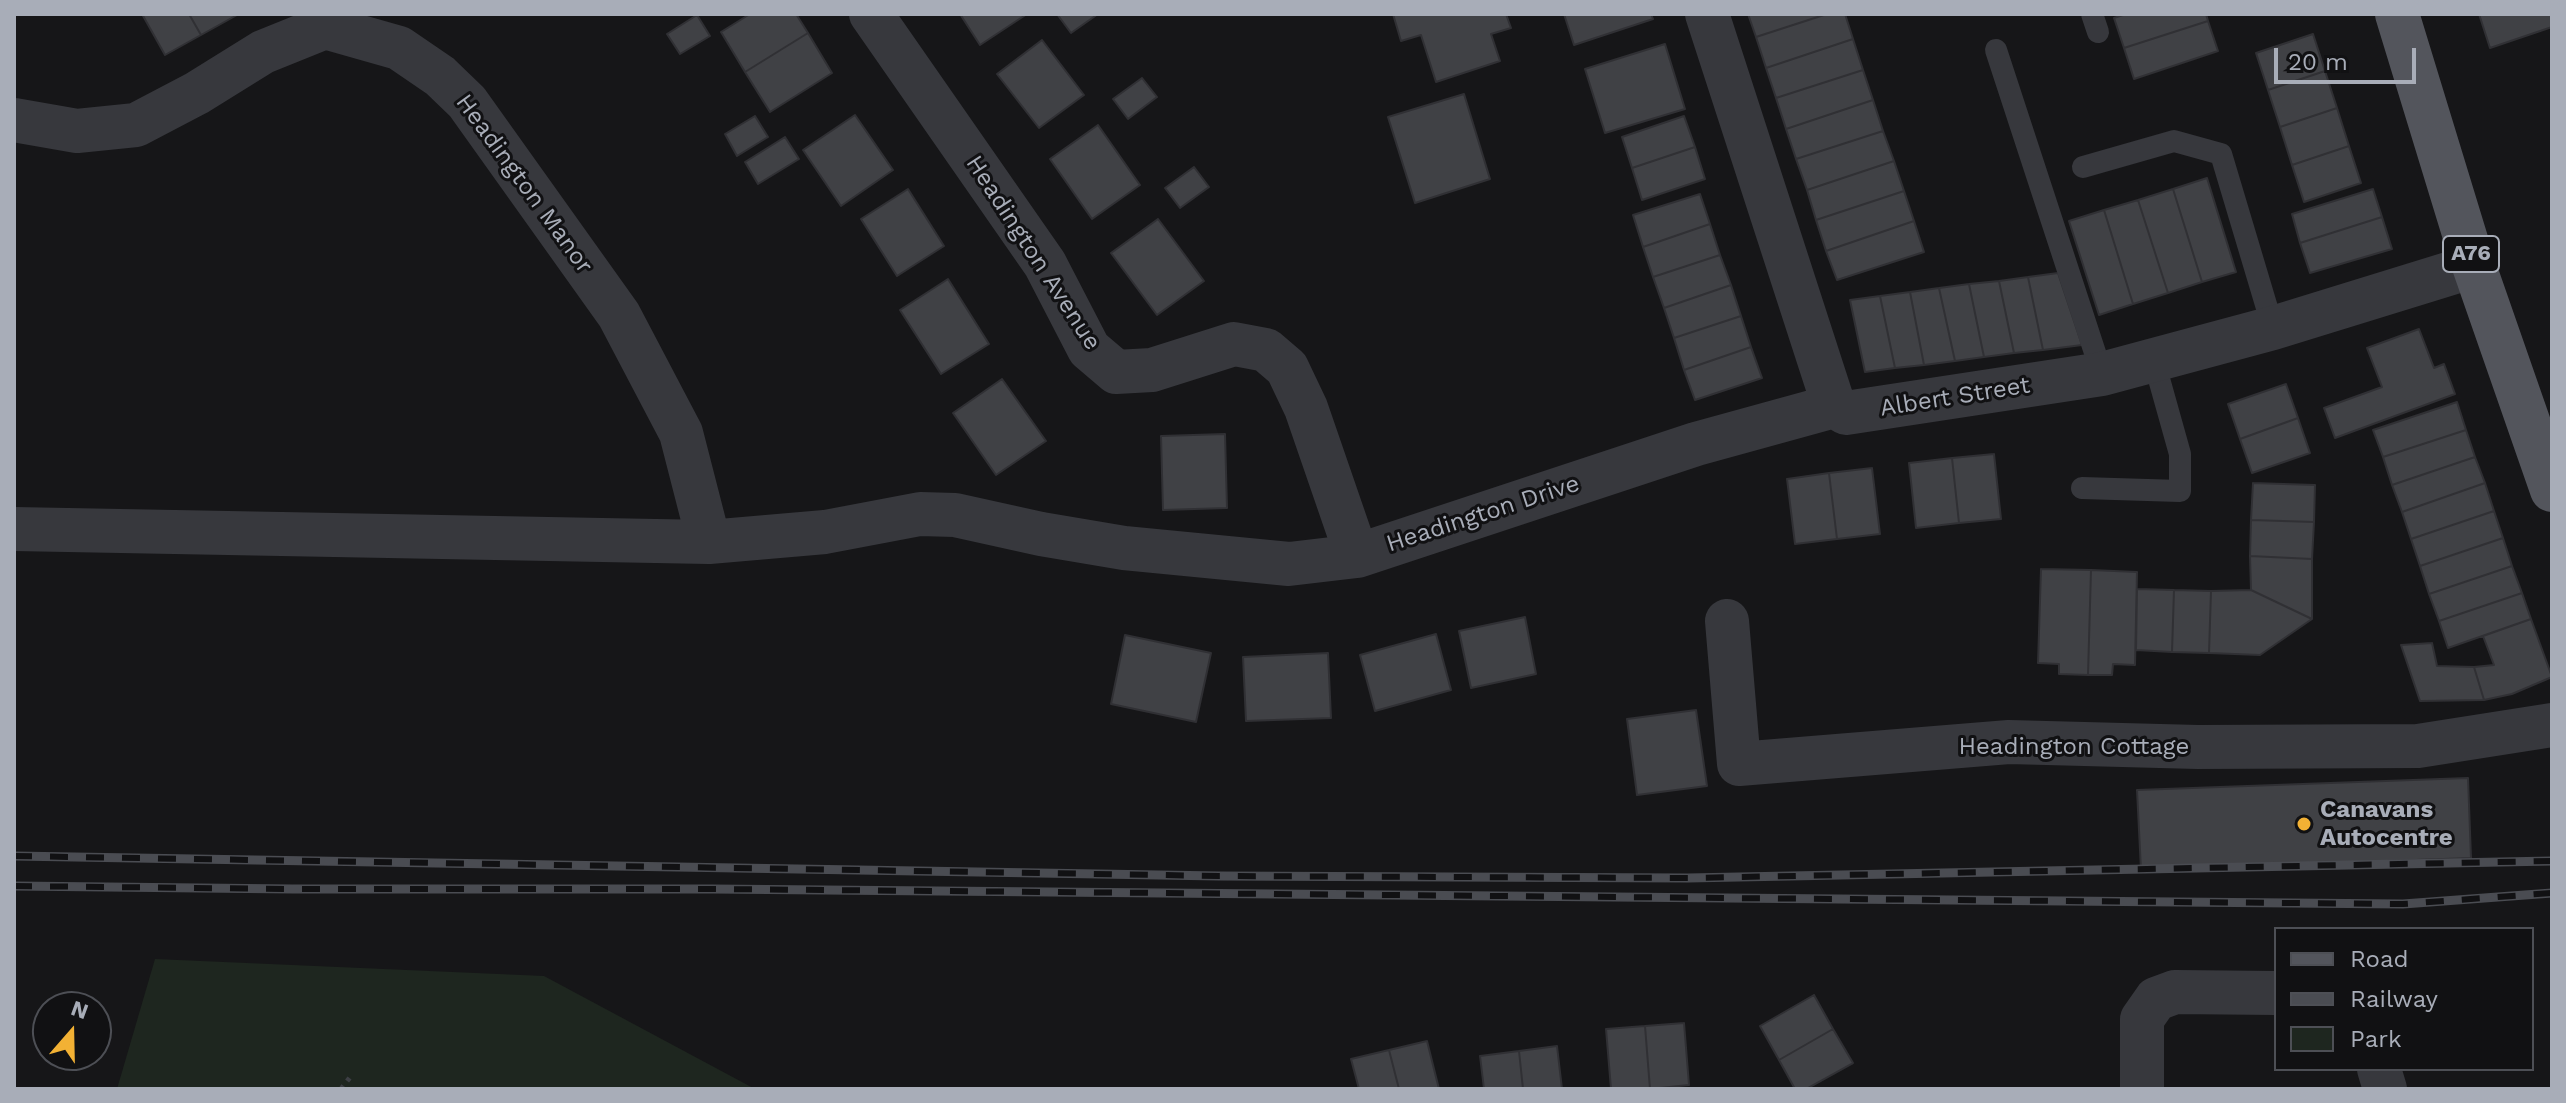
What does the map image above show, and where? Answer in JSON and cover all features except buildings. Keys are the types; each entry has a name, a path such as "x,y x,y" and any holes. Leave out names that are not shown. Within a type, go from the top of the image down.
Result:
{"main road":[{"name":"A76","path":"2397,14 2474,266 2549,473"}],"street":[{"name":"Headington Avenue","path":"871,14 1045,264 1089,349 1116,372 1152,370 1234,344 1266,350 1287,368 1306,408 1357,556"},
{"path":"1707,14 1834,406"},
{"name":"Headington Manor","path":"14,120 77,131 136,125 197,93 263,52 325,27 399,48 440,76 467,102 619,315 681,433 709,542"},
{"name":"Albert Street","path":"1834,406 1846,413 2102,374 2273,328 2474,266"},
{"name":"Headington Drive","path":"709,542 825,532 920,514 955,515 1124,548 1289,564 1357,556 1696,444 1834,406"},
{"path":"14,529 709,542"},
{"name":"Headington Cottage","path":"1727,621 1739,764 2009,742 2198,747 2418,746 2552,725"},
{"path":"2142,1089 2142,1019 2156,999 2175,992 2274,993"}],"lane":[{"path":"1996,50 2102,374"},
{"path":"2083,167 2174,141 2221,154 2273,328"},
{"path":"2082,488 2180,491 2180,454 2154,361"}],"path":[{"path":"341,1089 351,1076"}],"green space":[{"path":"155,959 544,976 755,1089 117,1089"}],"railway":[{"path":"14,856 1219,876 1688,878 2552,861"},
{"path":"14,886 2403,904 2552,893"}],"place":[{"name":"Canavans Autocentre","path":"2304,824"}]}
